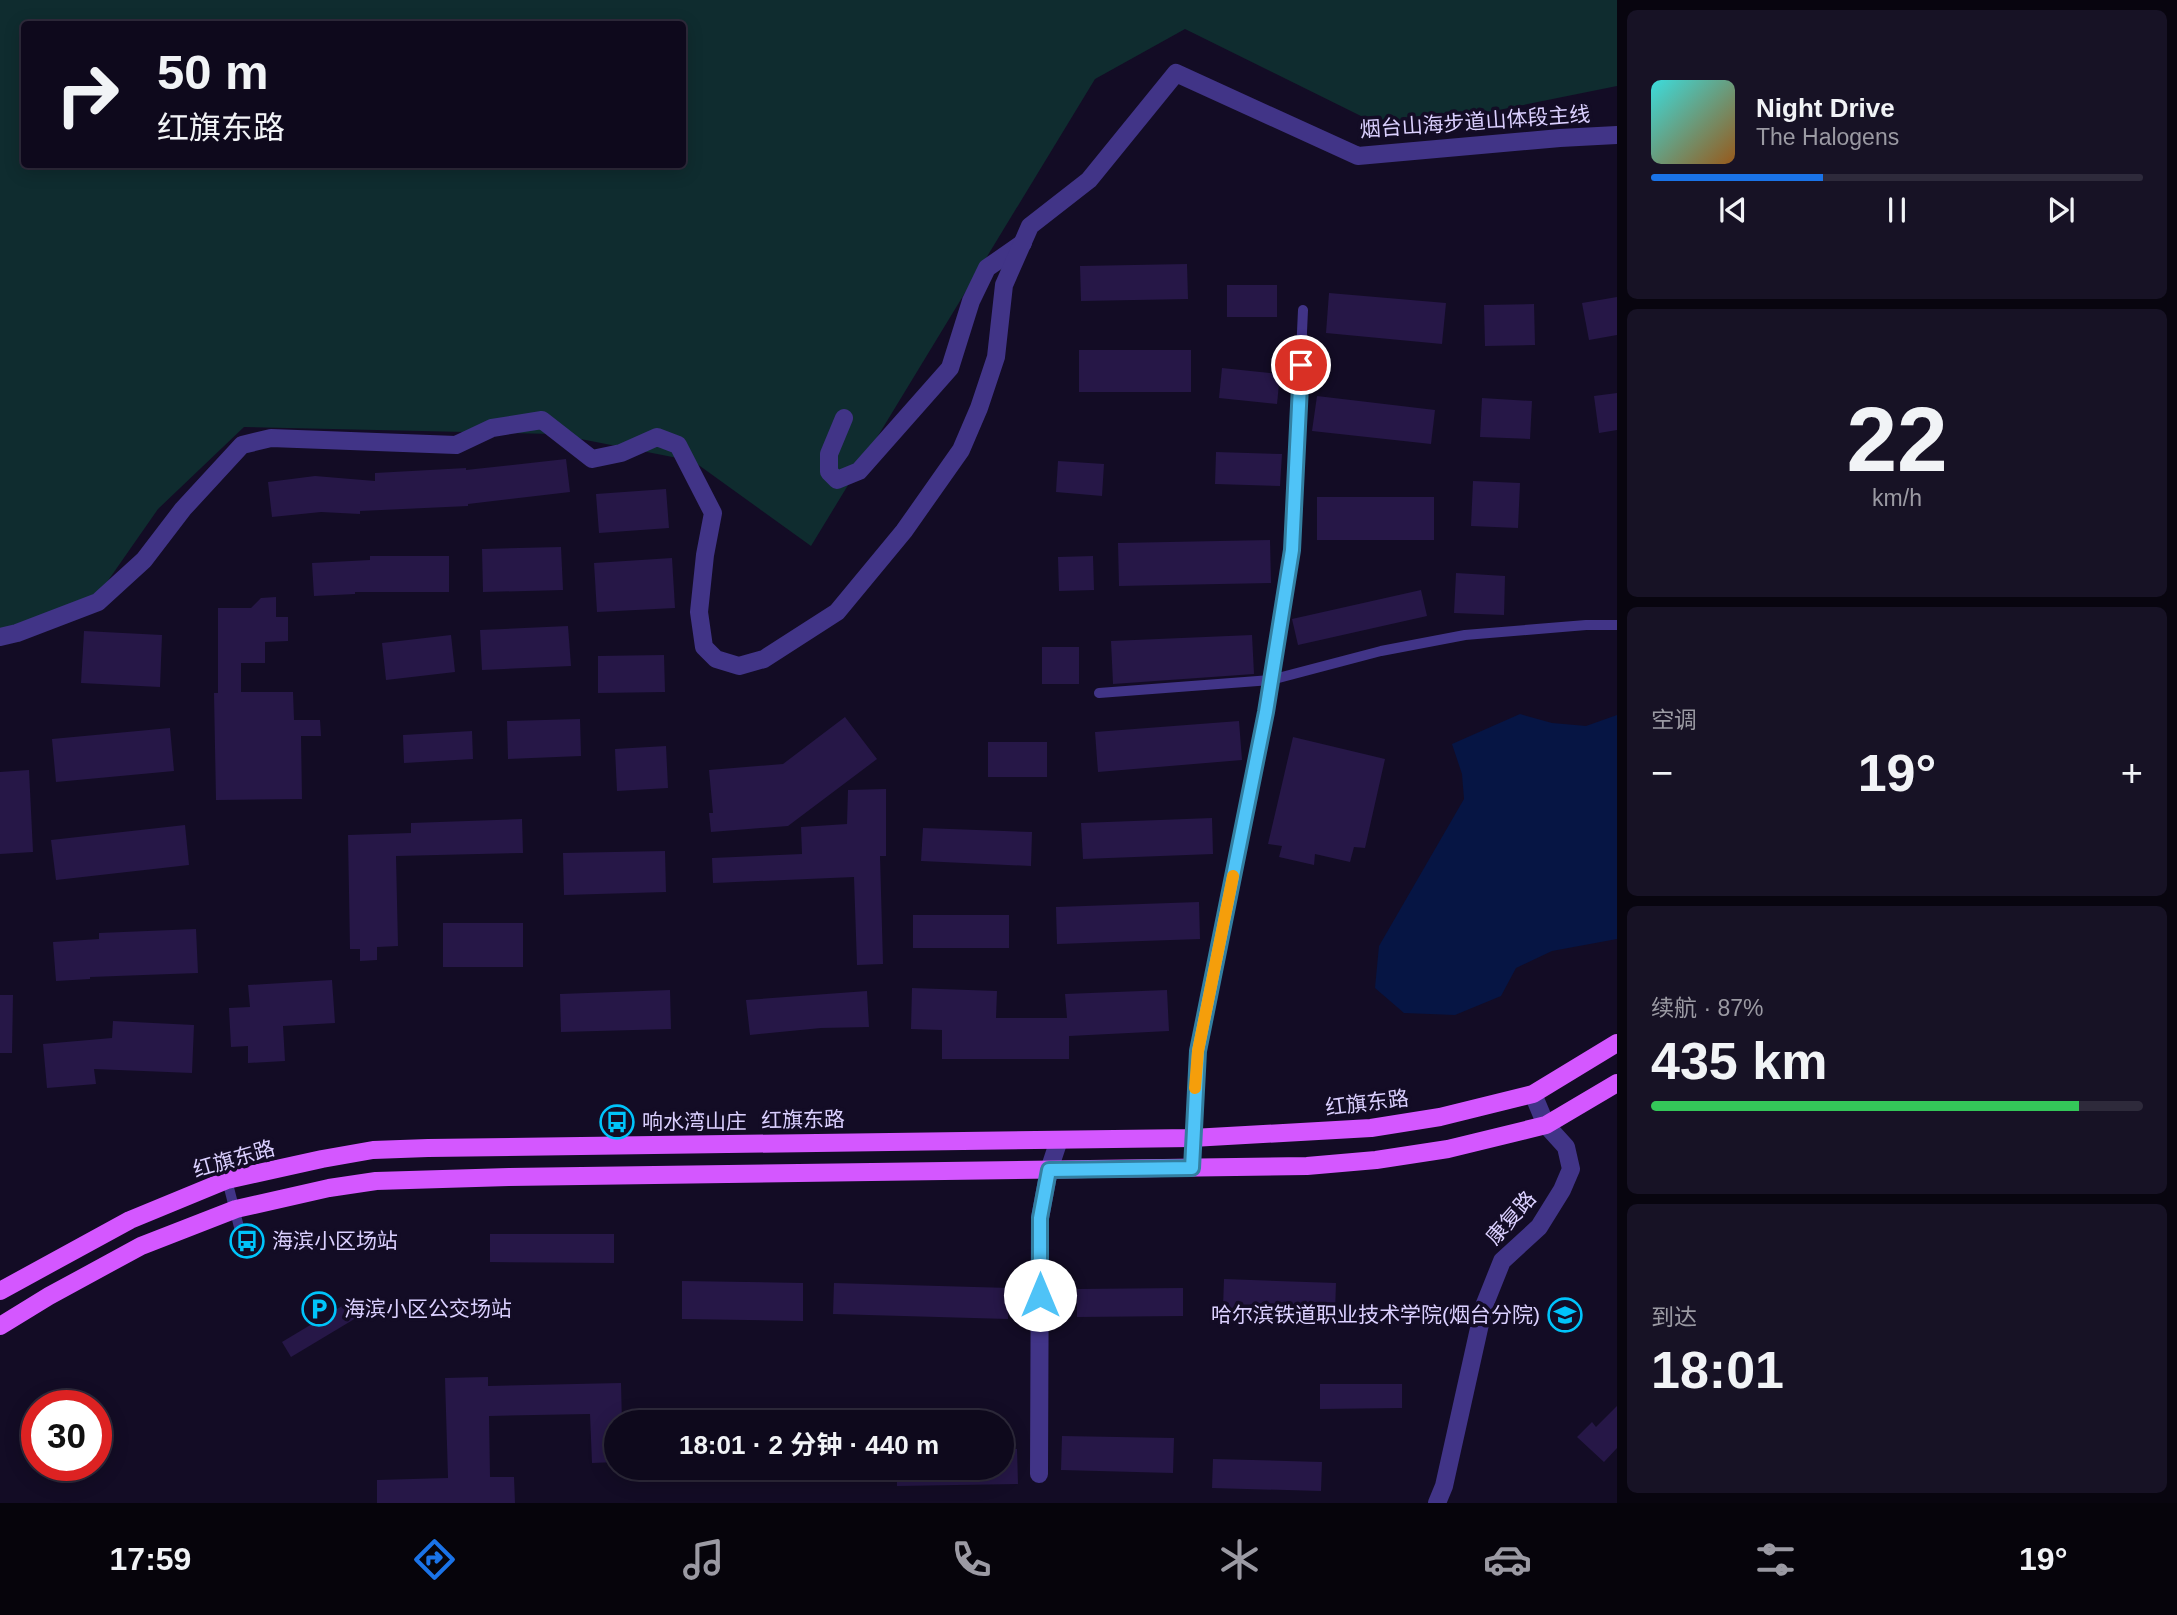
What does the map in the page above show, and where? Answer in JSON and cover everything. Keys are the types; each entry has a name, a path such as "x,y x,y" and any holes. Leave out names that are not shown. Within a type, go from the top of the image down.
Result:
{"main road":[{"name":"红旗东路","path":"0,1291 131,1220 227,1181 373,1150 1192,1139 1371,1128 1440,1117 1533,1094 1617,1043"},
{"path":"0,1326 141,1246 236,1209 329,1188 376,1181 509,1177 1307,1166 1376,1160 1448,1149 1546,1125 1617,1083"}],"street":[{"name":"烟台山海步道山体段主线","path":"0,637 98,602 144,560 183,509 242,445 271,438 456,445 492,428 542,420 592,459 621,453 657,437 678,445 713,513 699,612 704,647 716,659 739,666 764,659 837,612 904,531 961,450 996,357 1004,285 1030,226 1089,180 1176,73 1358,156 1617,135"},
{"path":"844,418 829,454 829,472 837,480 859,471 950,368 971,301 987,268 1023,243"},
{"name":"康复路","path":"1437,1503 1444,1486 1484,1306 1502,1261 1539,1227 1562,1190 1571,1169 1566,1147 1546,1125 1533,1094"},
{"path":"1039,1474 1040,1218 1049,1170 1059,1140"}],"lane":[{"path":"1192,1168 1198,1051 1271,680 1292,550 1303,310"},
{"path":"1099,693 1271,680 1381,651 1465,635 1617,625"},
{"path":"227,1181 240,1231"}],"green space":[{"path":"0,0 1617,0 1617,86 1424,125 1363,117 1185,29 1095,79 811,546 693,461 555,434 244,427 158,509 98,595 10,628 0,628"}],"shaded area":[{"path":"1520,714 1552,723 1586,726 1617,715 1617,939 1552,951 1516,968 1501,996 1455,1015 1404,1013 1375,988 1379,946 1464,799 1462,774 1452,744"}],"building":[{"path":"1187,264 1188,299 1081,301 1080,266"},
{"path":"1227,285 1277,285 1277,317 1227,317"},
{"path":"1329,293 1446,303 1442,344 1326,333"},
{"path":"1617,297 1617,335 1589,340 1582,303"},
{"path":"1534,304 1535,345 1485,346 1484,305"},
{"path":"1079,350 1191,350 1191,392 1079,392"},
{"path":"1222,368 1280,374 1277,404 1219,398"},
{"path":"1617,393 1617,430 1599,433 1594,396"},
{"path":"1317,396 1435,410 1431,444 1312,431"},
{"path":"1482,398 1532,401 1530,439 1480,437"},
{"path":"1216,452 1282,454 1280,486 1215,484"},
{"path":"566,459 570,492 468,506 360,511 360,514 321,512 272,517 268,482 315,476 375,481 375,473 466,470"},
{"path":"1058,461 1104,464 1102,496 1056,492"},
{"path":"1473,481 1520,483 1518,528 1471,526"},
{"path":"666,489 669,528 599,533 596,494"},
{"path":"1317,497 1434,497 1434,540 1317,540"},
{"path":"1270,540 1271,583 1119,586 1118,543"},
{"path":"561,547 563,590 483,592 482,549"},
{"path":"370,556 449,556 449,592 355,592 314,596 312,563 370,560"},
{"path":"1093,556 1094,590 1059,591 1058,557"},
{"path":"672,558 675,608 597,612 594,563"},
{"path":"1456,573 1505,576 1504,615 1454,613"},
{"path":"1421,590 1427,616 1298,645 1292,619"},
{"path":"276,597 276,617 288,617 288,641 265,642 265,663 241,663 241,692 293,692 294,720 320,720 321,736 301,736 302,799 216,800 214,693 218,693 218,608 251,608 261,598"},
{"path":"568,626 571,666 482,670 480,630"},
{"path":"84,631 162,635 160,687 81,683"},
{"path":"451,635 455,672 386,680 382,643"},
{"path":"1252,635 1254,674 1113,684 1111,641"},
{"path":"1042,647 1079,647 1079,684 1042,684"},
{"path":"664,655 665,692 598,693 598,656"},
{"path":"845,717 877,759 788,826 711,832 709,813 713,813 709,770 783,764"},
{"path":"580,719 581,756 508,759 507,721"},
{"path":"1239,721 1242,760 1098,772 1095,732"},
{"path":"170,728 174,771 56,782 52,739"},
{"path":"472,731 473,759 404,763 403,735"},
{"path":"1293,737 1385,759 1365,848 1354,847 1350,862 1315,854 1314,865 1279,857 1282,846 1268,844"},
{"path":"988,742 1047,742 1047,777 988,777"},
{"path":"666,746 668,788 617,791 615,749"},
{"path":"29,770 33,852 0,854 0,772"},
{"path":"886,789 886,856 880,856 883,964 857,965 854,877 713,883 712,858 802,854 801,827 847,824 848,790"},
{"path":"1212,818 1213,854 1083,859 1081,823"},
{"path":"522,819 523,853 396,856 398,946 377,947 377,960 360,961 360,949 350,949 348,835 411,833 411,823"},
{"path":"185,825 189,865 56,880 51,840"},
{"path":"923,828 1032,832 1031,866 921,861"},
{"path":"665,851 666,892 564,895 563,853"},
{"path":"1199,902 1200,939 1057,944 1056,907"},
{"path":"913,915 1009,915 1009,948 913,948"},
{"path":"443,923 523,923 523,967 443,967"},
{"path":"196,929 198,973 56,981 53,942 99,939 99,933"},
{"path":"332,980 335,1023 283,1026 285,1061 248,1063 248,1046 231,1047 229,1008 250,1007 248,985"},
{"path":"912,988 997,991 996,1018 1067,1018 1065,994 1167,990 1169,1031 1069,1036 1069,1059 942,1059 942,1030 911,1029"},
{"path":"670,990 671,1029 561,1032 560,994"},
{"path":"867,991 869,1027 821,1028 750,1035 746,1000"},
{"path":"0,995 13,995 12,1053 0,1053"},
{"path":"113,1021 194,1025 192,1073 94,1069 96,1084 47,1088 43,1044 112,1038"},
{"path":"490,1234 614,1234 614,1263 490,1262"},
{"path":"1224,1279 1336,1283 1335,1312 1223,1308"},
{"path":"682,1281 803,1283 803,1321 682,1319"},
{"path":"834,1283 1010,1288 1008,1319 833,1314"},
{"path":"1183,1288 1183,1316 1077,1317 1077,1289"},
{"path":"352,1300 361,1315 291,1357 282,1342"},
{"path":"488,1377 488,1386 621,1383 622,1410 604,1410 604,1462 592,1463 590,1414 489,1416 490,1477 514,1477 515,1503 377,1503 377,1480 448,1478 445,1378"},
{"path":"1320,1384 1402,1384 1402,1408 1320,1409"},
{"path":"1617,1406 1617,1448 1604,1462 1577,1437 1592,1422 1596,1427"},
{"path":"1062,1436 1174,1438 1173,1473 1061,1470"},
{"path":"1014,1449 1017,1449 1018,1484 897,1486 897,1480 1014,1480"},
{"path":"1213,1459 1322,1462 1321,1491 1212,1488"}],"slow traffic":[{"path":"1195,1088 1198,1051 1233,876"}],"place":[{"name":"响水湾山庄","path":"617,1122"},
{"name":"海滨小区场站","path":"247,1241"},
{"name":"海滨小区公交场站","path":"319,1309"},
{"name":"哈尔滨铁道职业技术学院(烟台分院)","path":"1565,1315"}],"route":[{"path":"1040,1295 1040,1218 1049,1170 1192,1168 1198,1051 1266,712 1292,550 1301,365"}]}
